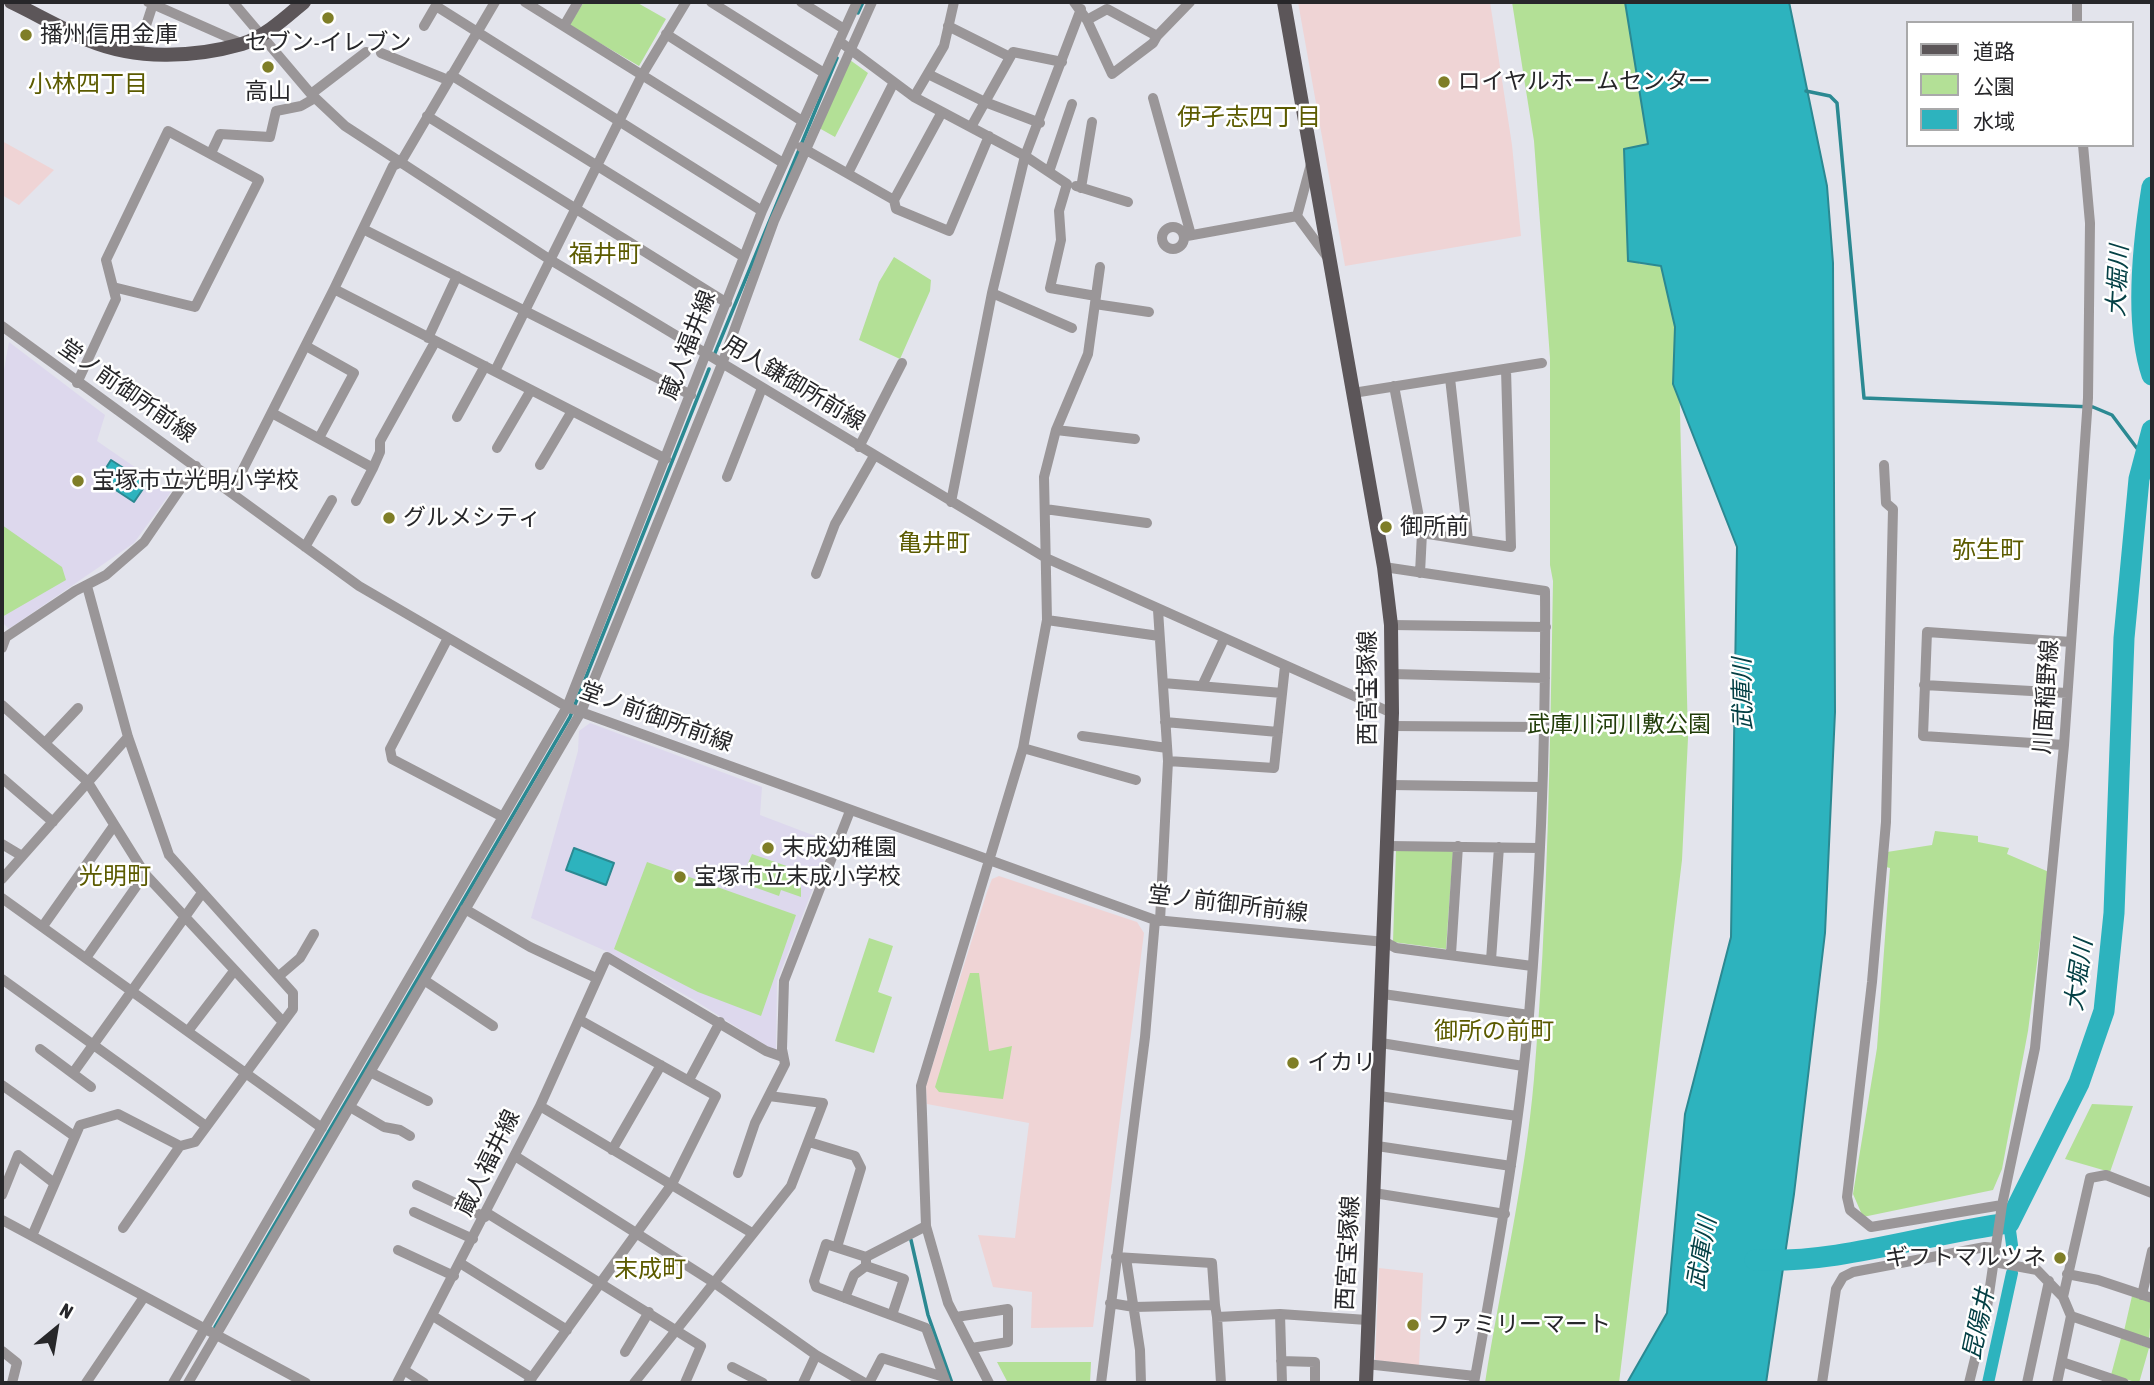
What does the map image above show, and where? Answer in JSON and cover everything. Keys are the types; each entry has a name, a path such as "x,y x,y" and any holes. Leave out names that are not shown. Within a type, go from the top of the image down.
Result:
{"main road":[{"path":"11,2 89,41 136,53 181,54 243,44 260,35 304,2"},
{"name":"西宮宝塚線","path":"1284,2 1384,567 1391,625 1389,846 1366,1383"}],"street":[{"name":"用人鎌御所前線","path":"233,2 313,96 345,126 549,259 1046,558 1285,666 1392,720"},
{"path":"232,491 393,166 401,162 495,2"},
{"path":"526,2 783,163"},
{"path":"564,26 578,2"},
{"path":"457,417 490,369 524,310 642,75 686,2"},
{"path":"711,2 824,73"},
{"path":"801,2 844,29"},
{"name":"蔵人福井線","path":"173,1383 567,707 762,211 783,163 799,145 802,121 857,2"},
{"path":"188,1383 581,712 722,363 799,145 872,2"},
{"path":"914,97 944,46 954,2"},
{"path":"1078,6 1112,74 1153,43 1190,2"},
{"path":"2077,2 2077,21"},
{"path":"136,53 151,3 243,44"},
{"path":"424,26 437,4 762,211"},
{"path":"951,502 992,293 1025,156 1062,62 1078,6"},
{"path":"1087,20 1110,6 1157,36"},
{"path":"948,26 1010,57"},
{"path":"666,34 802,121"},
{"path":"839,41 914,97 1025,156 1067,184 1128,202"},
{"path":"211,153 220,134 270,137 276,111 301,106 366,52"},
{"path":"971,127 1013,52 1062,62"},
{"path":"381,53 449,78 744,257"},
{"path":"928,74 1061,137"},
{"path":"848,173 894,82"},
{"path":"1153,98 1187,236 1297,216"},
{"path":"1049,172 1072,104"},
{"path":"942,113 894,200 896,209 949,231 989,136"},
{"path":"427,116 727,303"},
{"path":"1081,188 1092,122"},
{"path":"77,383 116,299 106,260 169,131 259,180 195,307 113,287"},
{"path":"799,145 894,200"},
{"name":"川面稲野線","path":"1969,1383 1980,1345 2002,1206 2035,1048 2064,744 2088,398 2090,223 2083,147"},
{"path":"1297,216 1312,161"},
{"path":"1067,184 1059,211 1060,240 1051,288 1149,312"},
{"path":"1297,216 1329,261"},
{"path":"363,229 691,395"},
{"path":"989,1383 948,1303 926,1226 921,1086 991,863 1023,748 1047,620 1044,477 1056,430 1088,354 1100,267"},
{"path":"356,501 380,452 380,441 431,340 457,276"},
{"path":"334,289 666,459"},
{"path":"992,293 1072,328"},
{"name":"堂ノ前御所前線","path":"2,326 359,586 567,707 991,863 1157,920 1385,942 1396,948 1532,966"},
{"path":"306,346 354,373 319,438"},
{"path":"859,447 902,363"},
{"path":"1353,393 1542,363"},
{"path":"1422,533 1511,547 1506,369"},
{"path":"1450,378 1468,540"},
{"path":"1394,386 1422,533 1420,573"},
{"path":"727,477 762,388"},
{"path":"497,448 531,390"},
{"path":"540,465 572,411"},
{"path":"272,413 373,468"},
{"path":"1056,430 1135,439"},
{"path":"816,574 835,524 874,456"},
{"path":"1884,465 1886,503 1894,509 1886,822 1872,982 1847,1197 1850,1210 1858,1220 1871,1227 2002,1206"},
{"path":"2,648 6,636 106,575 144,542 196,466"},
{"path":"306,547 332,500"},
{"path":"1045,509 1147,523"},
{"path":"1366,1364 1475,1380 1505,1214 1529,1015 1544,727 1545,591 1384,567"},
{"path":"87,586 128,737 169,855 293,993 293,1009 195,1142 180,1146 124,1228"},
{"path":"1101,1383 1110,1303 1121,1257 1157,920 1168,761 1158,610"},
{"path":"1047,620 1159,636"},
{"path":"1391,625 1546,627"},
{"path":"2064,744 1923,736 1927,632 2071,642"},
{"path":"448,638 390,748 392,760 503,817"},
{"path":"1202,686 1224,639"},
{"path":"1168,761 1274,768 1285,666"},
{"path":"1392,674 1545,678"},
{"path":"1163,683 1282,693"},
{"path":"1924,685 2067,693"},
{"path":"2,705 87,781 113,827 145,874 283,1022"},
{"path":"45,743 78,708"},
{"path":"1392,720 1544,727"},
{"path":"1165,722 1278,732"},
{"path":"1082,736 1167,748"},
{"path":"2,879 128,737"},
{"path":"1023,748 1136,780"},
{"path":"2,778 53,822"},
{"path":"1390,785 1541,787"},
{"path":"738,1173 755,1123 785,1064 784,981 850,811"},
{"path":"43,926 113,827"},
{"path":"2,844 22,856"},
{"path":"1389,846 1539,848"},
{"path":"1451,954 1458,846"},
{"path":"1491,960 1499,847"},
{"path":"86,958 145,874"},
{"path":"73,1073 202,893"},
{"path":"2,898 321,1128"},
{"path":"465,909 530,947 596,978"},
{"path":"442,921 454,928"},
{"path":"279,976 300,958 314,934"},
{"name":"蔵人福井線","path":"397,1383 540,1106 607,957 720,1022"},
{"path":"188,1031 234,971"},
{"path":"2,978 206,1126"},
{"path":"424,980 493,1026"},
{"path":"1383,994 1529,1015"},
{"path":"433,1316 530,1381 672,1184 716,1096 580,1020"},
{"path":"689,1080 720,1022 766,1051 783,1057"},
{"path":"1381,1043 1523,1066"},
{"path":"40,1049 91,1087"},
{"path":"612,1150 662,1065"},
{"path":"370,1072 428,1101"},
{"path":"2,1085 74,1136"},
{"path":"634,1383 675,1328 791,1186 823,1103 769,1096"},
{"path":"1379,1096 1517,1116"},
{"path":"540,1106 752,1233"},
{"path":"350,1107 384,1127 400,1130 410,1136"},
{"path":"32,1236 80,1125 118,1114 180,1146"},
{"path":"809,1142 855,1156 861,1168 837,1247"},
{"path":"1377,1146 1511,1166"},
{"path":"2,1195 18,1155 54,1183"},
{"path":"515,1156 713,1282 816,1355 867,1383 882,1358 945,1380"},
{"path":"2063,1297 2090,1178 2106,1175 2152,1193"},
{"path":"417,1185 486,1215 602,1282 701,1346 685,1383"},
{"path":"1374,1193 1505,1214"},
{"path":"414,1212 473,1239"},
{"path":"2,1220 306,1383"},
{"path":"845,1297 853,1275 866,1262 926,1226"},
{"path":"892,1315 904,1279 826,1244 814,1281 816,1287 926,1328 945,1380"},
{"path":"1822,1383 1836,1289 1843,1278 1867,1269 1997,1245"},
{"path":"398,1250 454,1276"},
{"path":"2067,1274 2098,1280 2147,1297 2152,1251"},
{"path":"1121,1257 1134,1307 1141,1383"},
{"path":"1121,1257 1212,1263 1221,1383"},
{"path":"1994,1262 2036,1270 2063,1297 2071,1316 2057,1383"},
{"path":"460,1264 567,1330"},
{"path":"2027,1383 2049,1281"},
{"path":"86,1383 144,1297"},
{"path":"1110,1303 1134,1307 1367,1320"},
{"path":"956,1317 1008,1309 1008,1342 972,1348"},
{"path":"625,1352 649,1312"},
{"path":"1280,1314 1282,1383"},
{"path":"2071,1316 2152,1344"},
{"path":"2,1351 17,1363 12,1383"},
{"path":"803,1383 816,1355"},
{"path":"1281,1360 1315,1362 1315,1383"},
{"path":"2062,1362 2124,1383"},
{"path":"732,1367 757,1382"},
{"path":"404,1370 424,1383"}],"shaded area":[{"path":"1298,2 1490,2 1512,145 1521,236 1345,266"},
{"path":"2,141 54,170 19,205 2,195"},
{"name":"宝塚市立光明小学校","path":"9,342 105,415 97,441 171,492 134,543 9,629 2,622 2,381"},
{"name":"宝塚市立末成小学校","path":"590,723 762,787 760,815 831,842 777,981 776,1052 694,1000 608,952 531,918 578,751 579,731"},
{"path":"999,876 1137,922 1144,933 1093,1327 1031,1328 1032,1292 993,1287 978,1235 1015,1238 1029,1123 927,1104 926,1086 987,892 992,879"},
{"path":"1379,1268 1423,1273 1419,1366 1375,1360"}],"green space":[{"path":"584,2 636,2 666,19 639,66 569,25"},
{"name":"武庫川河川敷公園","path":"1512,2 1625,2 1648,144 1639,264 1661,266 1678,330 1688,738 1682,860 1619,1383 1485,1383 1519,1194 1534,1079 1545,893 1551,706 1553,581 1550,565 1550,358 1534,141"},
{"path":"850,60 868,73 835,137 819,128"},
{"path":"894,257 931,280 930,291 900,359 859,340 879,282"},
{"path":"2,525 62,567 66,580 2,617"},
{"path":"1935,831 1978,836 1978,842 2009,848 2007,854 2049,872 2028,1031 2002,1169 1993,1190 1863,1217 1853,1194 1877,1048 1890,868 1886,867 1887,852 1932,845"},
{"path":"1396,850 1453,851 1446,949 1393,942"},
{"path":"752,854 801,871 801,897 781,890 779,896 740,882"},
{"path":"647,862 796,915 761,1016 698,992 614,949"},
{"path":"869,938 893,946 878,992 892,997 874,1053 835,1041"},
{"path":"970,973 979,973 989,1051 1012,1046 1003,1099 939,1092 935,1087"},
{"path":"2092,1104 2133,1106 2110,1172 2065,1159"},
{"path":"2132,1296 2152,1303 2149,1339 2124,1331"},
{"path":"2121,1338 2149,1348 2139,1383 2111,1375"},
{"path":"997,1362 1091,1362 1090,1383 1008,1383"}],"water":[{"name":"武庫川","path":"1625,2 1789,2 1827,186 1833,263 1835,712 1825,933 1794,1194 1766,1383 1627,1383 1667,1313 1685,1114 1731,937 1737,547 1673,384 1675,327 1661,266 1628,261 1624,149 1648,144"},
{"path":"111,460 147,483 134,502 99,479"},
{"path":"574,848 614,863 606,885 566,870"}],"waterway":[{"path":"858,13 863,2"},
{"path":"715,353 837,58"},
{"path":"1806,91 1830,96 1837,103 1864,398 2093,407 2112,415 2145,459"},
{"name":"大堀川","path":"2152,187 2142,282 2143,331 2152,375"},
{"path":"215,1327 570,717 709,369"},
{"name":"大堀川","path":"1755,1260 1787,1260 1850,1253 2009,1223 2079,1083 2104,1011 2114,913 2124,638 2139,479 2152,430"},
{"name":"昆陽井","path":"2009,1223 2012,1245"},
{"path":"911,1240 928,1315 952,1383"},
{"name":"昆陽井","path":"1988,1383 2012,1273"}],"place":[{"name":"セブン-イレブン","path":"328,18"},
{"name":"播州信用金庫","path":"26,35"},
{"name":"高山","path":"268,67"},
{"name":"ロイヤルホームセンター","path":"1444,82"},
{"name":"宝塚市立光明小学校","path":"78,481"},
{"name":"グルメシティ","path":"389,518"},
{"name":"御所前","path":"1386,527"},
{"name":"末成幼稚園","path":"768,848"},
{"name":"宝塚市立末成小学校","path":"680,877"},
{"name":"イカリ","path":"1293,1063"},
{"name":"ギフトマルツネ","path":"2060,1258"},
{"name":"ファミリーマート","path":"1413,1325"}],"district":[{"name":"小林四丁目","path":"88,84"},
{"name":"伊孑志四丁目","path":"1249,117"},
{"name":"福井町","path":"605,254"},
{"name":"亀井町","path":"934,543"},
{"name":"弥生町","path":"1988,550"},
{"name":"光明町","path":"115,876"},
{"name":"御所の前町","path":"1494,1031"},
{"name":"末成町","path":"650,1269"}]}
